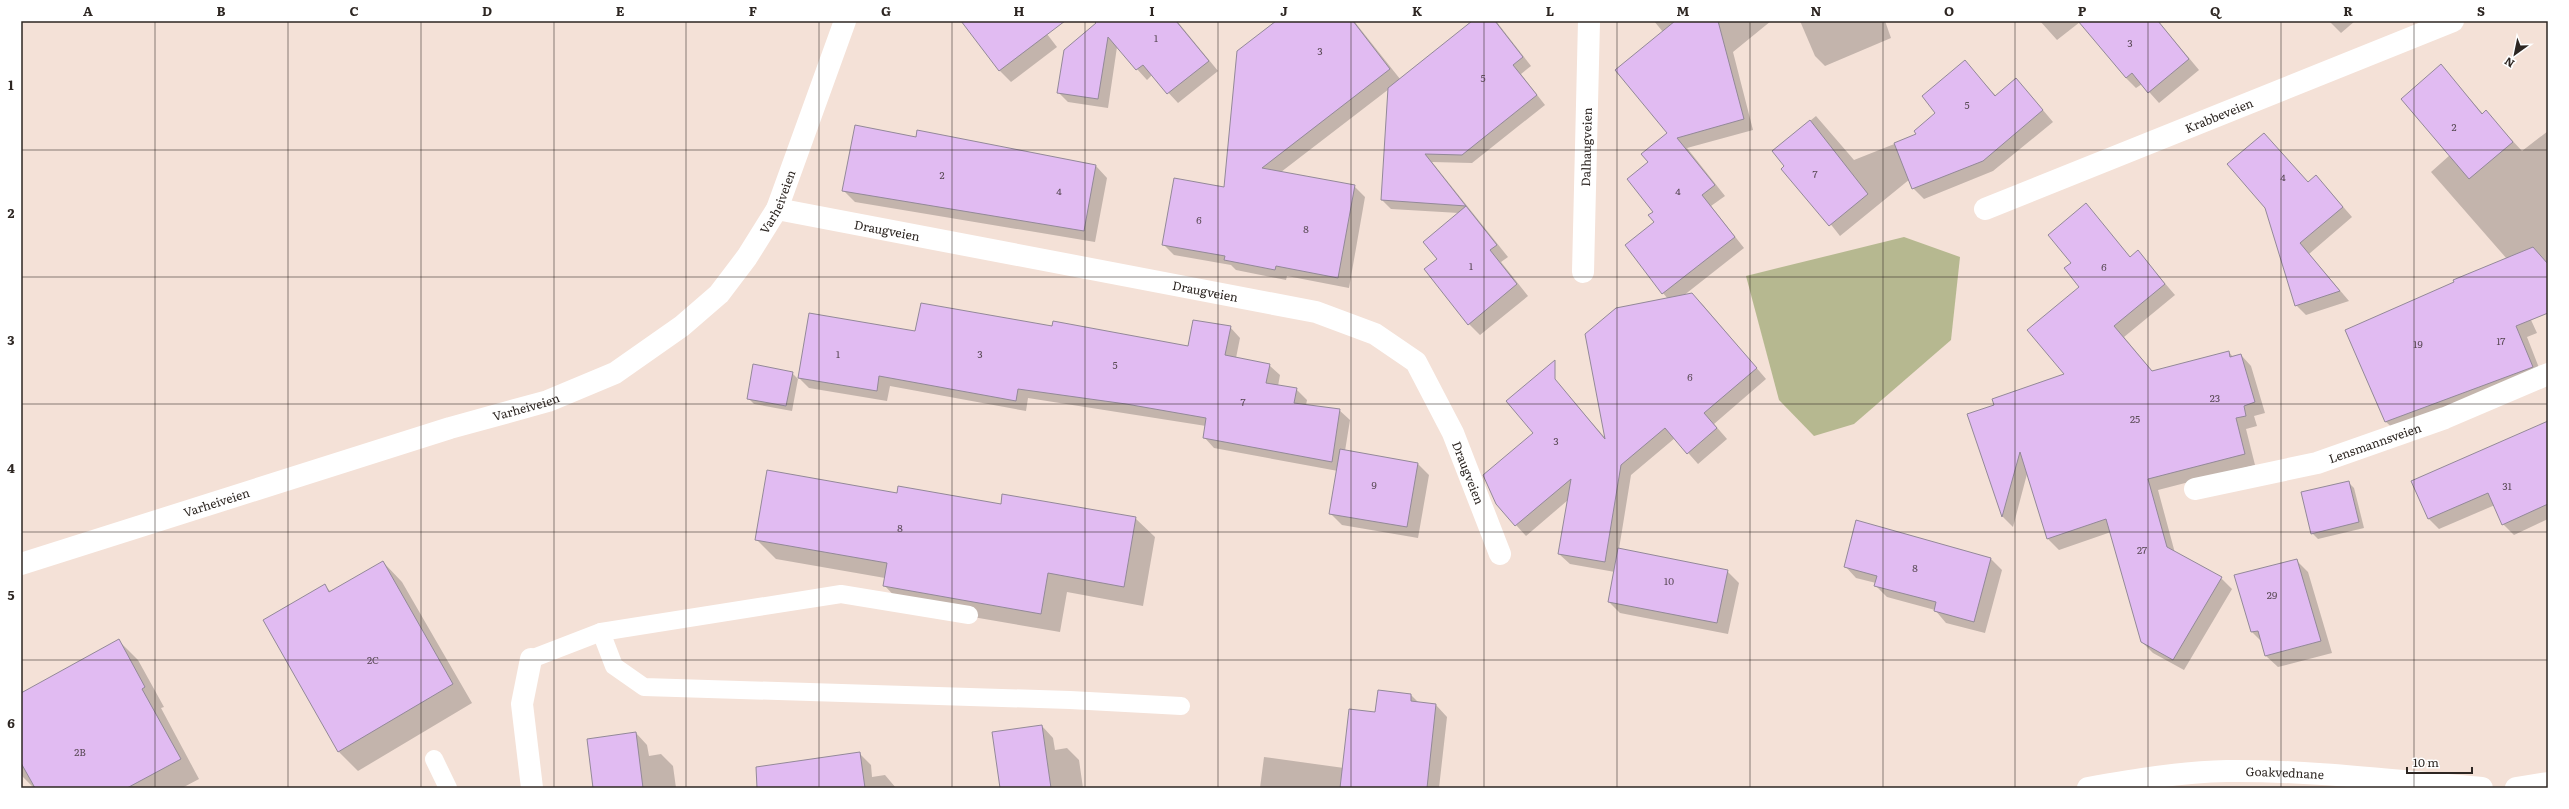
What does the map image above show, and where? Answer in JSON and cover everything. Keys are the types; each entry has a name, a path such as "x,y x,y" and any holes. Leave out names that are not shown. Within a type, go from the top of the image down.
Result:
{"street":[{"name":"Varheiveien","path":"21,564 450,428 548,401 615,373 682,326 719,294 747,257 777,208 845,21"},
{"name":"Dalhaugveien","path":"1583,272 1589,21"},
{"name":"Krabbeveien","path":"1985,209 2453,21"},
{"name":"Draugveien","path":"777,208 1316,312 1375,334 1416,362 1453,433 1500,554"},
{"name":"Lensmannsveien","path":"2195,489 2317,463 2445,418 2548,374"},
{"path":"532,659 522,704 532,788"},
{"name":"Goakvednane","path":"2088,788 2142,779 2226,780 2285,772 2482,788"},
{"path":"2516,788 2548,783"}],"lane":[{"path":"532,659 602,632 841,594 969,615"},
{"path":"602,632 614,666 644,687 1070,700 1181,706"},
{"path":"434,759 448,788"}],"green space":[{"path":"1904,237 1960,257 1951,340 1854,424 1814,436 1779,400 1746,276"}],"building":[{"path":"961,21 1065,21 999,71"},
{"path":"1094,21 1176,21 1209,61 1167,94 1143,65 1136,70 1108,37 1098,99 1057,93 1064,50 1096,23"},
{"path":"1276,21 1353,21 1390,69 1262,168 1355,185 1338,278 1276,266 1275,270 1224,260 1225,256 1162,245 1174,178 1224,187 1237,51"},
{"path":"1472,21 1495,21 1523,57 1513,65 1537,95 1462,155 1425,154 1466,206 1381,200 1388,88"},
{"path":"1675,21 1718,21 1744,119 1677,138 1715,185 1702,195 1735,237 1662,294 1625,245 1654,222 1648,215 1653,212 1627,179 1648,162 1641,154 1667,133 1615,70"},
{"path":"2078,21 2158,21 2189,59 2148,93 2132,73 2126,78"},
{"path":"1965,60 1995,96 2016,78 2043,110 1983,161 1912,189 1894,143 1916,134 1914,131 1935,113 1922,96"},
{"path":"2441,64 2482,114 2486,110 2513,142 2469,179 2401,99"},
{"path":"1810,120 1868,194 1829,226 1781,169 1784,166 1772,151"},
{"path":"855,125 916,137 917,130 1096,165 1084,231 842,191"},
{"path":"2264,133 2308,182 2316,175 2343,207 2300,243 2340,291 2295,306 2265,208 2227,164"},
{"path":"2086,203 2130,257 2138,250 2165,284 2114,326 2152,371 2229,351 2230,357 2241,354 2255,402 2244,406 2246,416 2236,418 2245,454 2148,479 2167,547 2222,577 2173,660 2141,642 2106,519 2047,539 2020,452 2002,517 1967,414 1994,405 1992,399 2064,374 2027,330 2079,287 2064,268 2071,263 2048,235"},
{"path":"1466,206 1497,245 1490,250 1517,284 1468,325 1424,269 1437,259 1423,242"},
{"path":"2533,247 2548,264 2548,313 2516,326 2533,367 2385,422 2345,330 2454,282 2453,280"},
{"path":"1692,293 1757,368 1704,413 1717,428 1687,454 1665,428 1621,465 1605,562 1558,554 1571,479 1515,526 1496,504 1483,475 1533,433 1506,401 1555,360 1555,379 1605,439 1585,334 1616,308"},
{"path":"921,303 1052,326 1053,321 1188,346 1193,320 1231,326 1225,355 1270,364 1266,383 1297,388 1294,403 1340,409 1332,462 1203,438 1206,418 1126,404 1018,389 1016,401 879,376 877,391 798,378 809,313 915,331"},
{"path":"753,364 793,372 786,406 747,399"},
{"path":"2548,421 2548,504 2502,525 2488,493 2428,519 2411,481"},
{"path":"1340,449 1418,463 1407,527 1329,514"},
{"path":"767,470 897,493 898,486 1001,504 1002,494 1136,517 1124,587 1048,573 1041,614 883,586 887,563 755,540"},
{"path":"2349,481 2359,522 2311,534 2301,492"},
{"path":"1856,520 1991,558 1974,622 1934,611 1936,602 1874,586 1877,576 1844,567"},
{"path":"1618,548 1728,570 1717,623 1608,602"},
{"path":"2297,559 2321,641 2265,656 2258,631 2251,632 2234,575"},
{"path":"383,561 453,684 338,752 263,620 325,584 329,592"},
{"path":"119,639 145,687 142,689 181,759 127,788 35,788 21,763 21,693"},
{"path":"1378,690 1411,694 1411,701 1436,704 1427,788 1340,788 1349,709 1375,712"},
{"path":"1042,725 1051,788 1000,788 992,732"},
{"path":"636,732 643,788 593,788 587,739"},
{"path":"860,752 865,788 757,788 756,767"}]}
